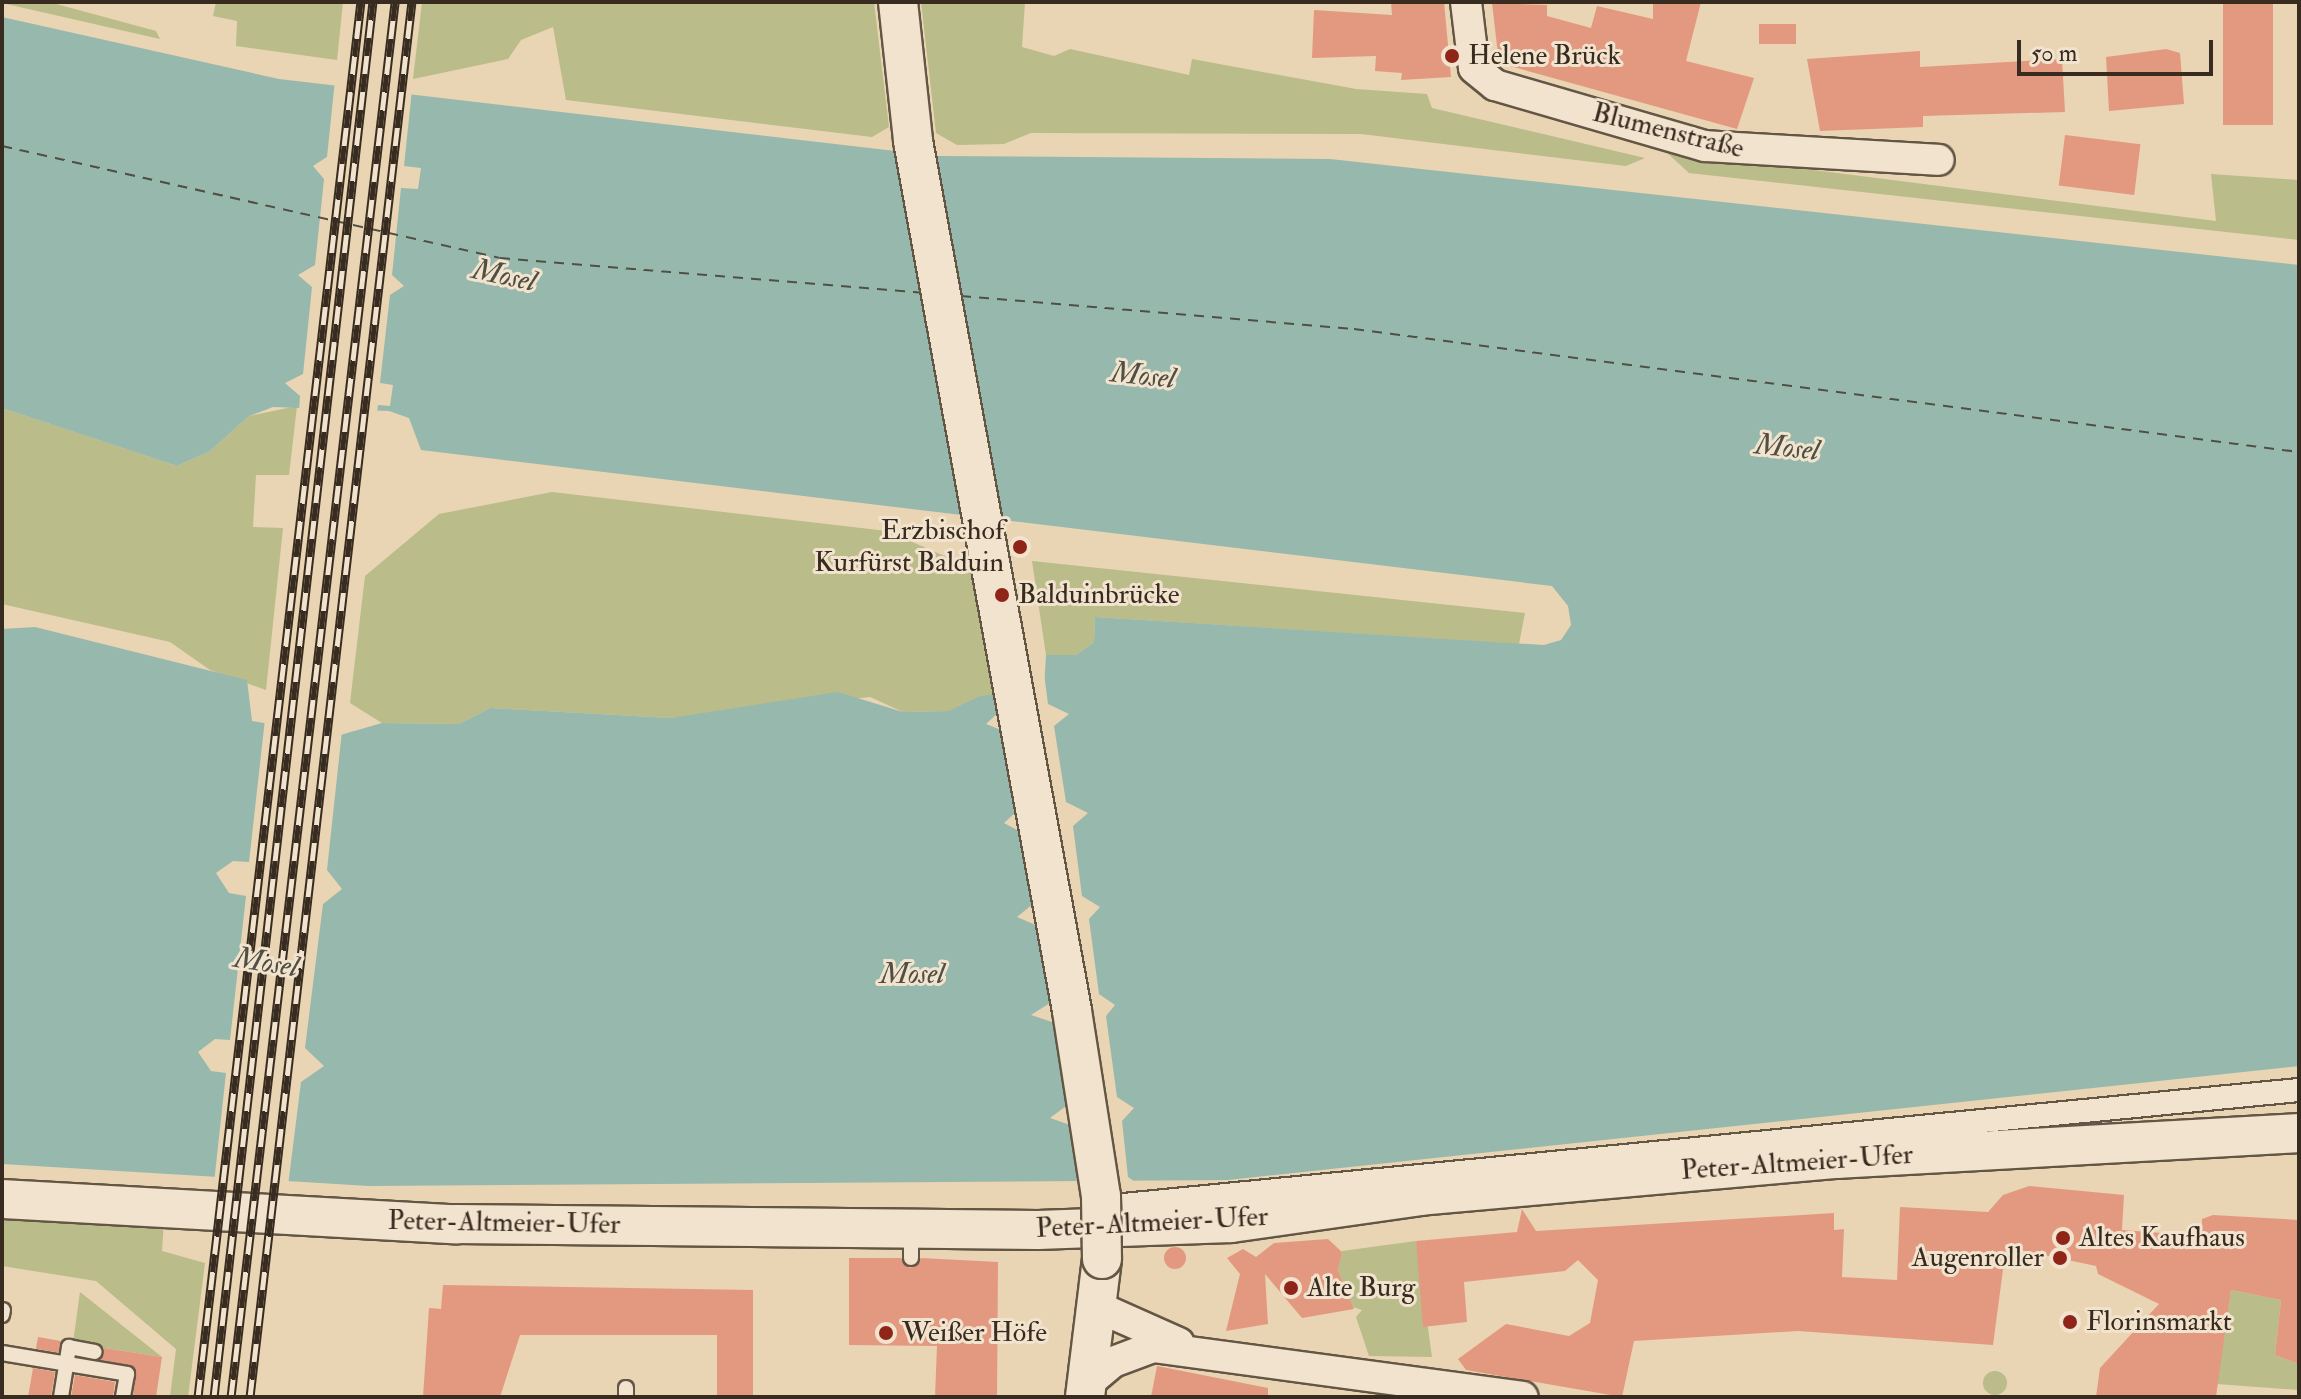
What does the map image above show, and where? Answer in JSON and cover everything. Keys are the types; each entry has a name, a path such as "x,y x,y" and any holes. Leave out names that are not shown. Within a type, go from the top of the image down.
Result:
{"street":[{"path":"898,2 913,141 1075,1025 1101,1196 1100,1308 1087,1390"},
{"name":"Blumenstraße","path":"1466,2 1474,68 1495,85 1705,146 1939,160"},
{"name":"Peter-Altmeier-Ufer","path":"1084,1209 2299,1090"},
{"name":"Peter-Altmeier-Ufer","path":"2,1199 456,1224 911,1243 1231,1223 1420,1196 1792,1163 2299,1133"},
{"path":"1100,1308 1199,1351"},
{"path":"1087,1390 1135,1352 1199,1351 1415,1388 1523,1397"}],"lane":[{"path":"61,1397 69,1347 95,1352"},
{"path":"2,1353 127,1374 123,1397"}],"green space":[{"path":"49,2 156,31 160,39 2,3"},
{"path":"216,2 343,2 337,60 236,46 237,21 213,16"},
{"path":"422,2 874,2 889,127 872,137 566,100 553,27 521,40 508,59 413,79"},
{"path":"921,2 1025,2 1022,47 1054,56 1070,49 1189,75 1192,59 1356,89 1427,94 1432,108 1645,158 1626,166 1361,134 1031,133 1004,144 957,145 936,133"},
{"path":"1599,128 1702,156 2216,221 2211,174 2299,180 2299,240 1689,173 1665,151"},
{"path":"297,406 289,475 256,475 253,527 283,528 266,690 210,670 170,642 2,604 2,408 177,466 210,451 249,416"},
{"path":"552,492 887,531 979,571 1002,693 949,711 903,712 870,697 671,718 490,708 459,724 382,723 350,703 365,576 439,514"},
{"path":"1032,561 1525,613 1519,644 1095,617 1094,642 1076,655 1046,655"},
{"path":"2,1212 164,1220 162,1251 205,1263 188,1397 170,1397 176,1349 96,1281 2,1266"},
{"path":"1416,1241 1432,1357 1369,1356 1356,1317 1362,1310 1353,1307 1338,1270 1342,1251"},
{"path":"2231,1290 2281,1300 2275,1355 2299,1364 2299,1390 2217,1384"},
{"path":"80,1292 162,1357 73,1343"},
{"path":"1995,1371 2004,1374 2007,1383 2004,1392 1995,1395 1986,1392 1983,1383 1986,1374"}],"water":[{"name":"Mosel","path":"2,17 279,79 938,156 1330,159 2299,265 2299,1066 1228,1180 369,1186 2,1164 2,629 35,627 247,680 252,721 337,736 382,723 459,724 490,708 671,718 838,692 903,712 949,711 980,696 1044,689 1046,655 1076,655 1094,642 1095,617 1544,645 1561,640 1571,625 1568,606 1552,586 421,450 409,418 389,411 273,407 249,416 210,451 177,466 2,408"}],"pier":[{"path":"335,80 412,90 404,166 421,168 418,189 401,188 392,275 404,286 390,295 380,383 393,385 390,406 378,405 377,414 299,410 300,396 285,383 303,374 312,287 298,275 315,265 324,179 313,166 327,157"},
{"path":"1042,658 1048,704 1069,714 1054,726 1066,802 1088,813 1073,826 1082,896 1100,907 1089,919 1099,994 1115,1005 1106,1016 1117,1097 1134,1108 1122,1121 1128,1177 1135,1182 1077,1184 1073,1126 1050,1118 1070,1103 1055,1023 1031,1015 1053,1001 1038,926 1017,917 1034,903 1021,832 1004,823 1019,809 1006,732 986,724 1000,711 996,689 1040,686"},
{"path":"265,719 342,731 327,870 342,889 323,904 305,1048 324,1066 301,1082 288,1186 214,1183 226,1073 211,1071 198,1052 215,1039 230,1040 246,896 229,893 216,873 233,861 249,862"}],"building":[{"path":"1391,2 1444,2 1451,77 1401,80 1402,73 1375,71 1376,56 1312,58 1314,10 1392,15"},
{"path":"1653,2 1701,2 1686,61 1754,78 1737,129 1499,63 1492,3 1547,5 1547,16 1591,28 1597,6 1653,19"},
{"path":"2223,2 2273,2 2273,125 2223,125"},
{"path":"1759,24 1796,24 1796,44 1759,44"},
{"path":"2166,49 2180,53 2184,104 2109,111 2106,57"},
{"path":"1920,51 1920,67 2062,59 2065,112 1923,116 1923,127 1820,131 1807,59"},
{"path":"2065,135 2140,144 2134,195 2059,186"},
{"path":"2029,1186 2124,1195 2122,1230 2202,1236 2202,1219 2213,1215 2299,1220 2299,1364 2275,1355 2281,1300 2231,1290 2216,1397 2096,1397 2100,1368 2159,1304 2098,1274 2096,1266 2006,1247 1993,1345 1798,1331 1634,1341 1622,1397 1466,1370 1458,1359 1506,1324 1569,1336 1590,1323 1598,1280 1578,1260 1565,1271 1464,1282 1467,1322 1423,1327 1416,1241 1517,1232 1522,1209 1536,1231 1834,1213 1834,1230 1844,1229 1842,1277 1897,1280 1900,1207 1988,1212 2003,1195"},
{"name":"Alte Burg","path":"1328,1239 1342,1252 1338,1270 1354,1309 1302,1318 1265,1274 1268,1324 1226,1331 1240,1274 1227,1258 1243,1249 1256,1257 1274,1243"},
{"path":"1175,1247 1183,1250 1186,1258 1183,1266 1175,1269 1167,1266 1164,1258 1167,1250"},
{"name":"Weißer Höfe","path":"849,1258 901,1258 910,1268 921,1258 998,1262 997,1397 935,1397 937,1346 849,1345"},
{"path":"443,1285 753,1290 753,1397 717,1397 717,1335 520,1335 500,1397 423,1397 429,1308 441,1309"},
{"path":"38,1337 61,1341 59,1353 36,1349"},
{"path":"104,1348 162,1357 156,1397 133,1397 136,1370 101,1360"},
{"path":"1157,1366 1268,1388 1268,1397 1151,1397"},
{"path":"33,1368 55,1372 51,1397 28,1397"},
{"path":"75,1375 115,1382 113,1397 71,1397"}],"ferry route":[{"path":"2,146 500,258 923,293"},
{"path":"961,296 1354,329 2299,452"}],"railway":[{"path":"198,1397 361,2"},
{"path":"214,1397 373,2"},
{"path":"231,1397 395,2"},
{"path":"250,1397 412,2"}],"place":[{"name":"Helene Brück","path":"1452,56"},
{"name":"Erzbischof Kurfürst Balduin","path":"1020,547"},
{"name":"Balduinbrücke","path":"1002,595"},
{"name":"Altes Kaufhaus","path":"2063,1238"},
{"name":"Augenroller","path":"2060,1258"},
{"name":"Alte Burg","path":"1291,1288"},
{"name":"Florinsmarkt","path":"2070,1322"},
{"name":"Weißer Höfe","path":"886,1333"}]}
